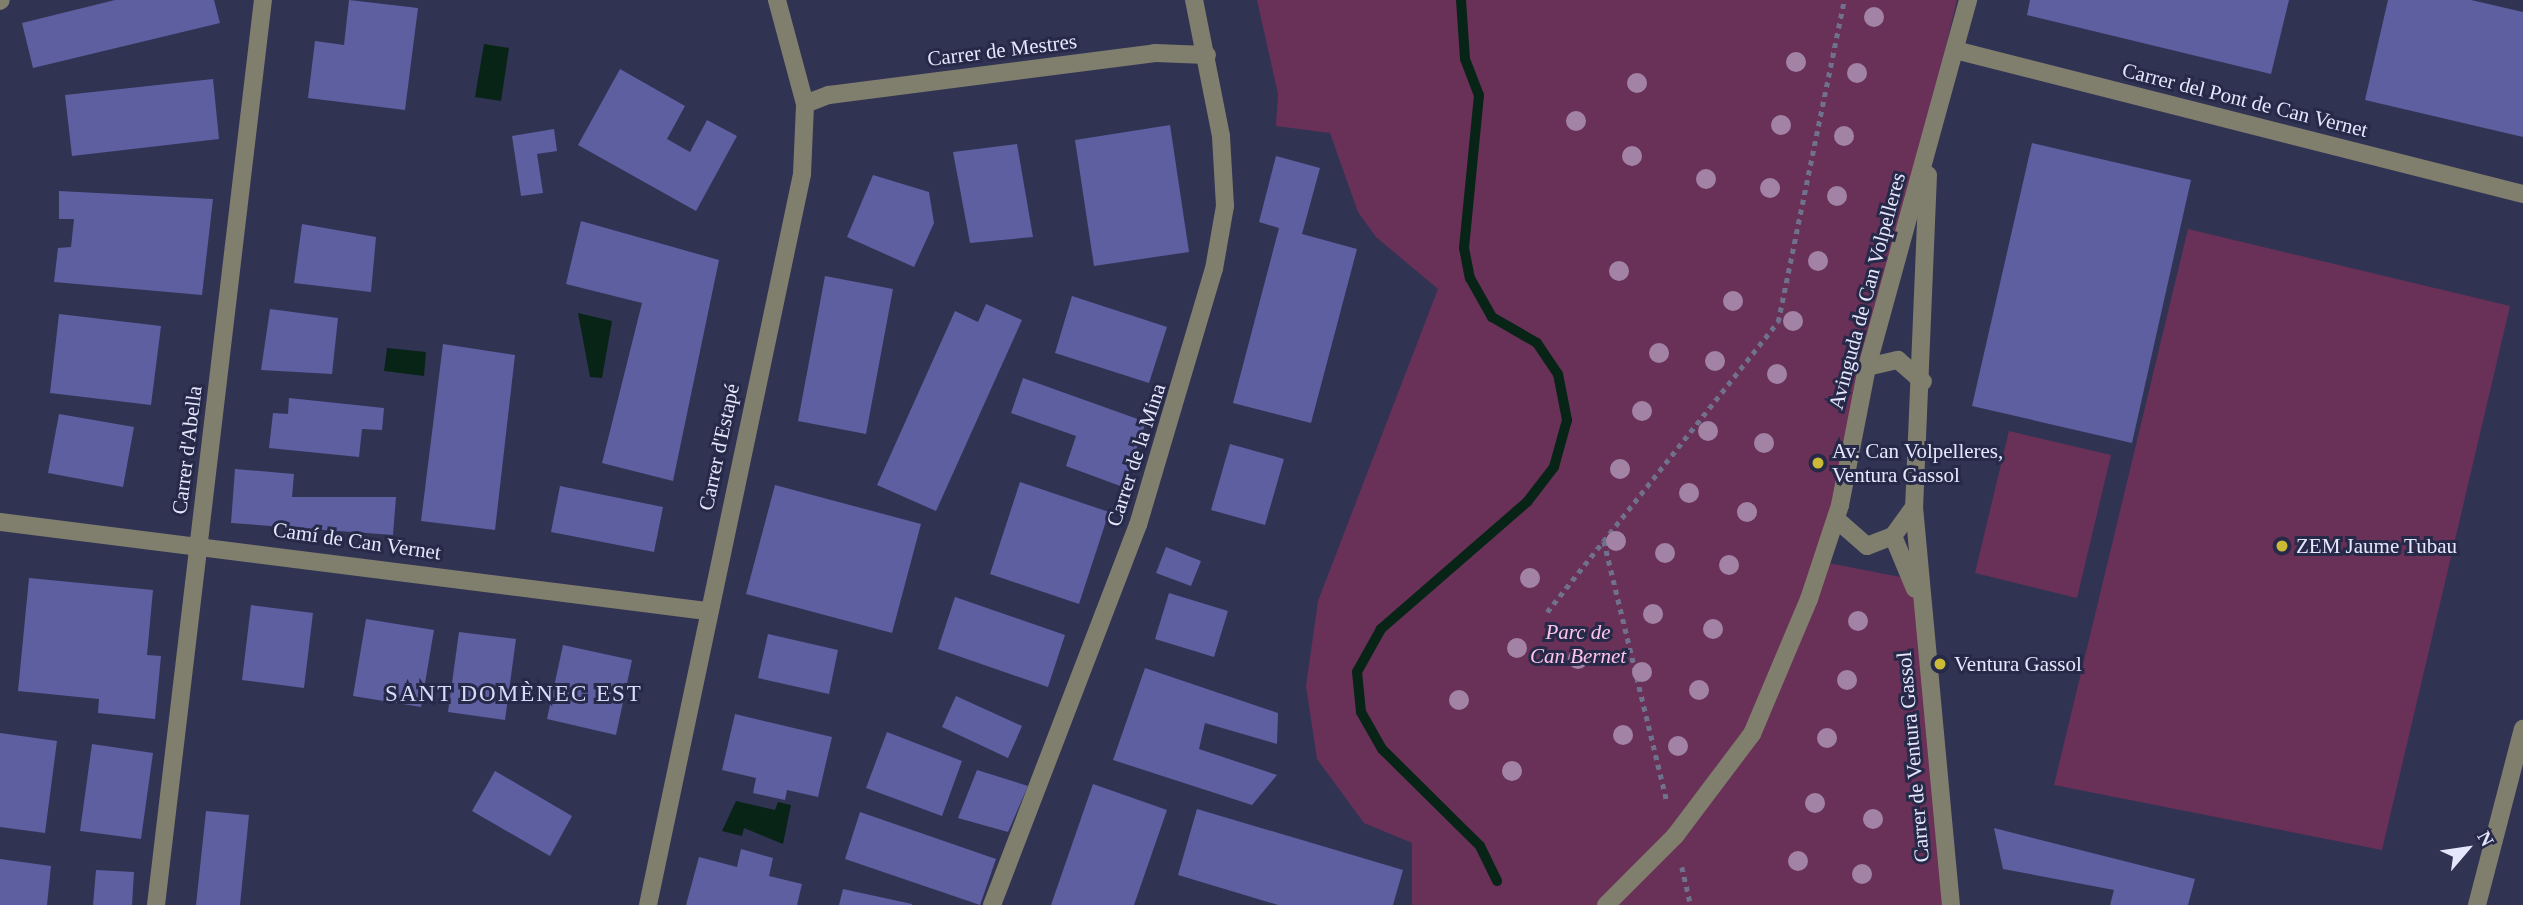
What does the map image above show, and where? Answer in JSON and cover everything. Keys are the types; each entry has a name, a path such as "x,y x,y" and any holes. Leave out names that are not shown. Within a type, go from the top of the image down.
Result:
{"street":[{"name":"Carrer d'Abella","path":"156,905 264,0"},
{"name":"Carrer d'Estapé","path":"648,905 706,611 802,174 805,104 777,0"},
{"name":"Carrer de la Mina","path":"992,905 1138,525 1214,269 1225,206 1207,55 1194,0"},
{"name":"Avinguda de Can Volpelleres","path":"1606,905 1675,836 1752,734 1836,519 1867,367 1968,0"},
{"name":"Carrer del Pont de Can Vernet","path":"1955,50 2523,194"},
{"name":"Carrer de Mestres","path":"805,104 829,95 1156,53 1207,55"},
{"name":"Carrer de Ventura Gassol","path":"1929,147 1923,382 1914,508 1951,905"},
{"path":"1867,367 1898,360 1923,382"},
{"path":"1836,519 1867,546 1893,536 1914,508"},
{"name":"Camí de Can Vernet","path":"0,522 199,543 706,611"},
{"name":"Carrer de Ventura Gassol","path":"1893,536 1922,605"},
{"path":"2477,905 2516,790 2523,729"}],"path":[{"path":"1547,612 1778,322 1844,0"},
{"path":"1604,540 1691,905"}],"green space":[{"name":"Parc de Can Bernet","path":"1257,0 1957,0 1823,562 1921,581 1952,905 1412,905 1412,843 1364,823 1317,759 1306,686 1318,601 1438,289 1376,237 1358,212 1330,133 1276,126 1278,94"},
{"name":"ZEM Jaume Tubau","path":"2188,229 2510,306 2382,850 2054,785"},
{"path":"2009,431 2111,455 2077,598 1975,573"}],"shaded area":[{"path":"484,44 509,48 501,101 475,97"},
{"path":"578,313 612,321 602,378 590,377"},
{"path":"387,348 426,352 424,376 384,371"},
{"path":"736,801 775,810 778,802 791,805 783,844 744,828 742,836 722,831"}],"building":[{"path":"115,0 214,0 220,23 33,68 22,23"},
{"path":"349,0 418,8 405,110 308,98 315,41 344,45"},
{"path":"2030,0 2289,0 2271,74 2027,15"},
{"path":"2388,0 2471,0 2523,12 2523,137 2365,100"},
{"path":"620,69 685,106 667,139 690,152 707,120 737,136 696,211 578,145"},
{"path":"213,79 219,139 72,156 65,95"},
{"path":"1170,125 1189,252 1094,266 1075,140"},
{"path":"554,129 557,151 537,154 543,193 521,196 512,136"},
{"path":"2032,143 2191,180 2132,443 1972,406"},
{"path":"1017,144 1033,237 970,243 953,152"},
{"path":"1276,156 1320,168 1302,234 1357,249 1311,423 1233,403 1279,228 1259,222"},
{"path":"873,175 929,192 934,223 914,267 847,237"},
{"path":"59,191 213,199 202,295 54,282 58,248 71,247 74,219 59,219"},
{"path":"581,221 719,260 673,481 602,463 642,303 566,284"},
{"path":"302,224 376,237 371,292 294,283"},
{"path":"825,276 893,289 866,434 798,421"},
{"path":"1072,296 1167,327 1149,383 1055,353"},
{"path":"986,304 1022,320 936,511 877,485 955,311 978,322"},
{"path":"270,309 338,318 332,374 261,370"},
{"path":"59,314 161,326 151,405 50,393"},
{"path":"443,344 515,355 495,530 421,521"},
{"path":"1023,378 1146,422 1123,487 1066,466 1076,436 1011,413"},
{"path":"289,398 384,408 382,430 362,429 359,457 269,448 273,413 288,414"},
{"path":"59,414 134,427 123,487 48,473"},
{"path":"1230,444 1284,459 1265,525 1211,510"},
{"path":"235,469 294,474 292,497 396,497 393,535 231,523"},
{"path":"1020,482 1109,512 1079,604 990,574"},
{"path":"775,485 921,524 892,633 746,594"},
{"path":"560,486 663,507 654,552 551,532"},
{"path":"1166,547 1201,561 1191,586 1156,573"},
{"path":"29,578 153,590 147,655 161,656 155,719 98,713 99,699 18,691"},
{"path":"1169,593 1228,611 1214,657 1155,639"},
{"path":"955,597 1065,635 1048,687 938,649"},
{"path":"251,605 313,613 304,688 242,680"},
{"path":"366,619 434,630 421,707 353,696"},
{"path":"459,632 516,639 505,720 448,712"},
{"path":"768,634 838,650 829,694 758,678"},
{"path":"563,645 632,660 616,735 547,719"},
{"path":"1145,668 1278,713 1277,744 1205,723 1199,749 1277,775 1252,805 1113,760"},
{"path":"956,696 1022,726 1008,758 942,727"},
{"path":"735,714 832,737 818,797 787,790 785,800 753,793 756,778 722,770"},
{"path":"887,732 962,761 942,816 866,788"},
{"path":"0,733 57,741 45,833 0,827"},
{"path":"92,744 153,753 141,839 80,831"},
{"path":"977,770 1028,786 1008,832 958,818"},
{"path":"495,771 572,816 550,856 472,811"},
{"path":"1093,784 1167,810 1134,905 1051,905"},
{"path":"1197,809 1403,870 1393,905 1278,905 1178,875"},
{"path":"206,811 249,815 240,905 196,905"},
{"path":"860,812 996,859 980,905 845,859"},
{"path":"1994,828 2195,879 2188,905 2110,905 2114,890 2003,869"},
{"path":"741,849 773,858 769,876 802,884 797,905 686,905 699,857 737,867"},
{"path":"0,859 51,866 47,905 0,905"},
{"path":"96,870 134,872 132,905 93,905"},
{"path":"843,889 912,904 912,905 839,905"}],"waterway":[{"path":"1461,0 1465,59 1479,95 1464,248 1470,278 1492,317 1537,343 1558,374 1567,420 1554,467 1527,502 1381,629 1357,672 1361,712 1382,749 1480,846 1497,881"}],"place":[{"name":"Av. Can Volpelleres, Ventura Gassol","path":"1818,463"},
{"name":"ZEM Jaume Tubau","path":"2282,546"},
{"name":"Ventura Gassol","path":"1940,664"}],"district":[{"name":"SANT DOMÈNEC EST","path":"514,694"}]}
